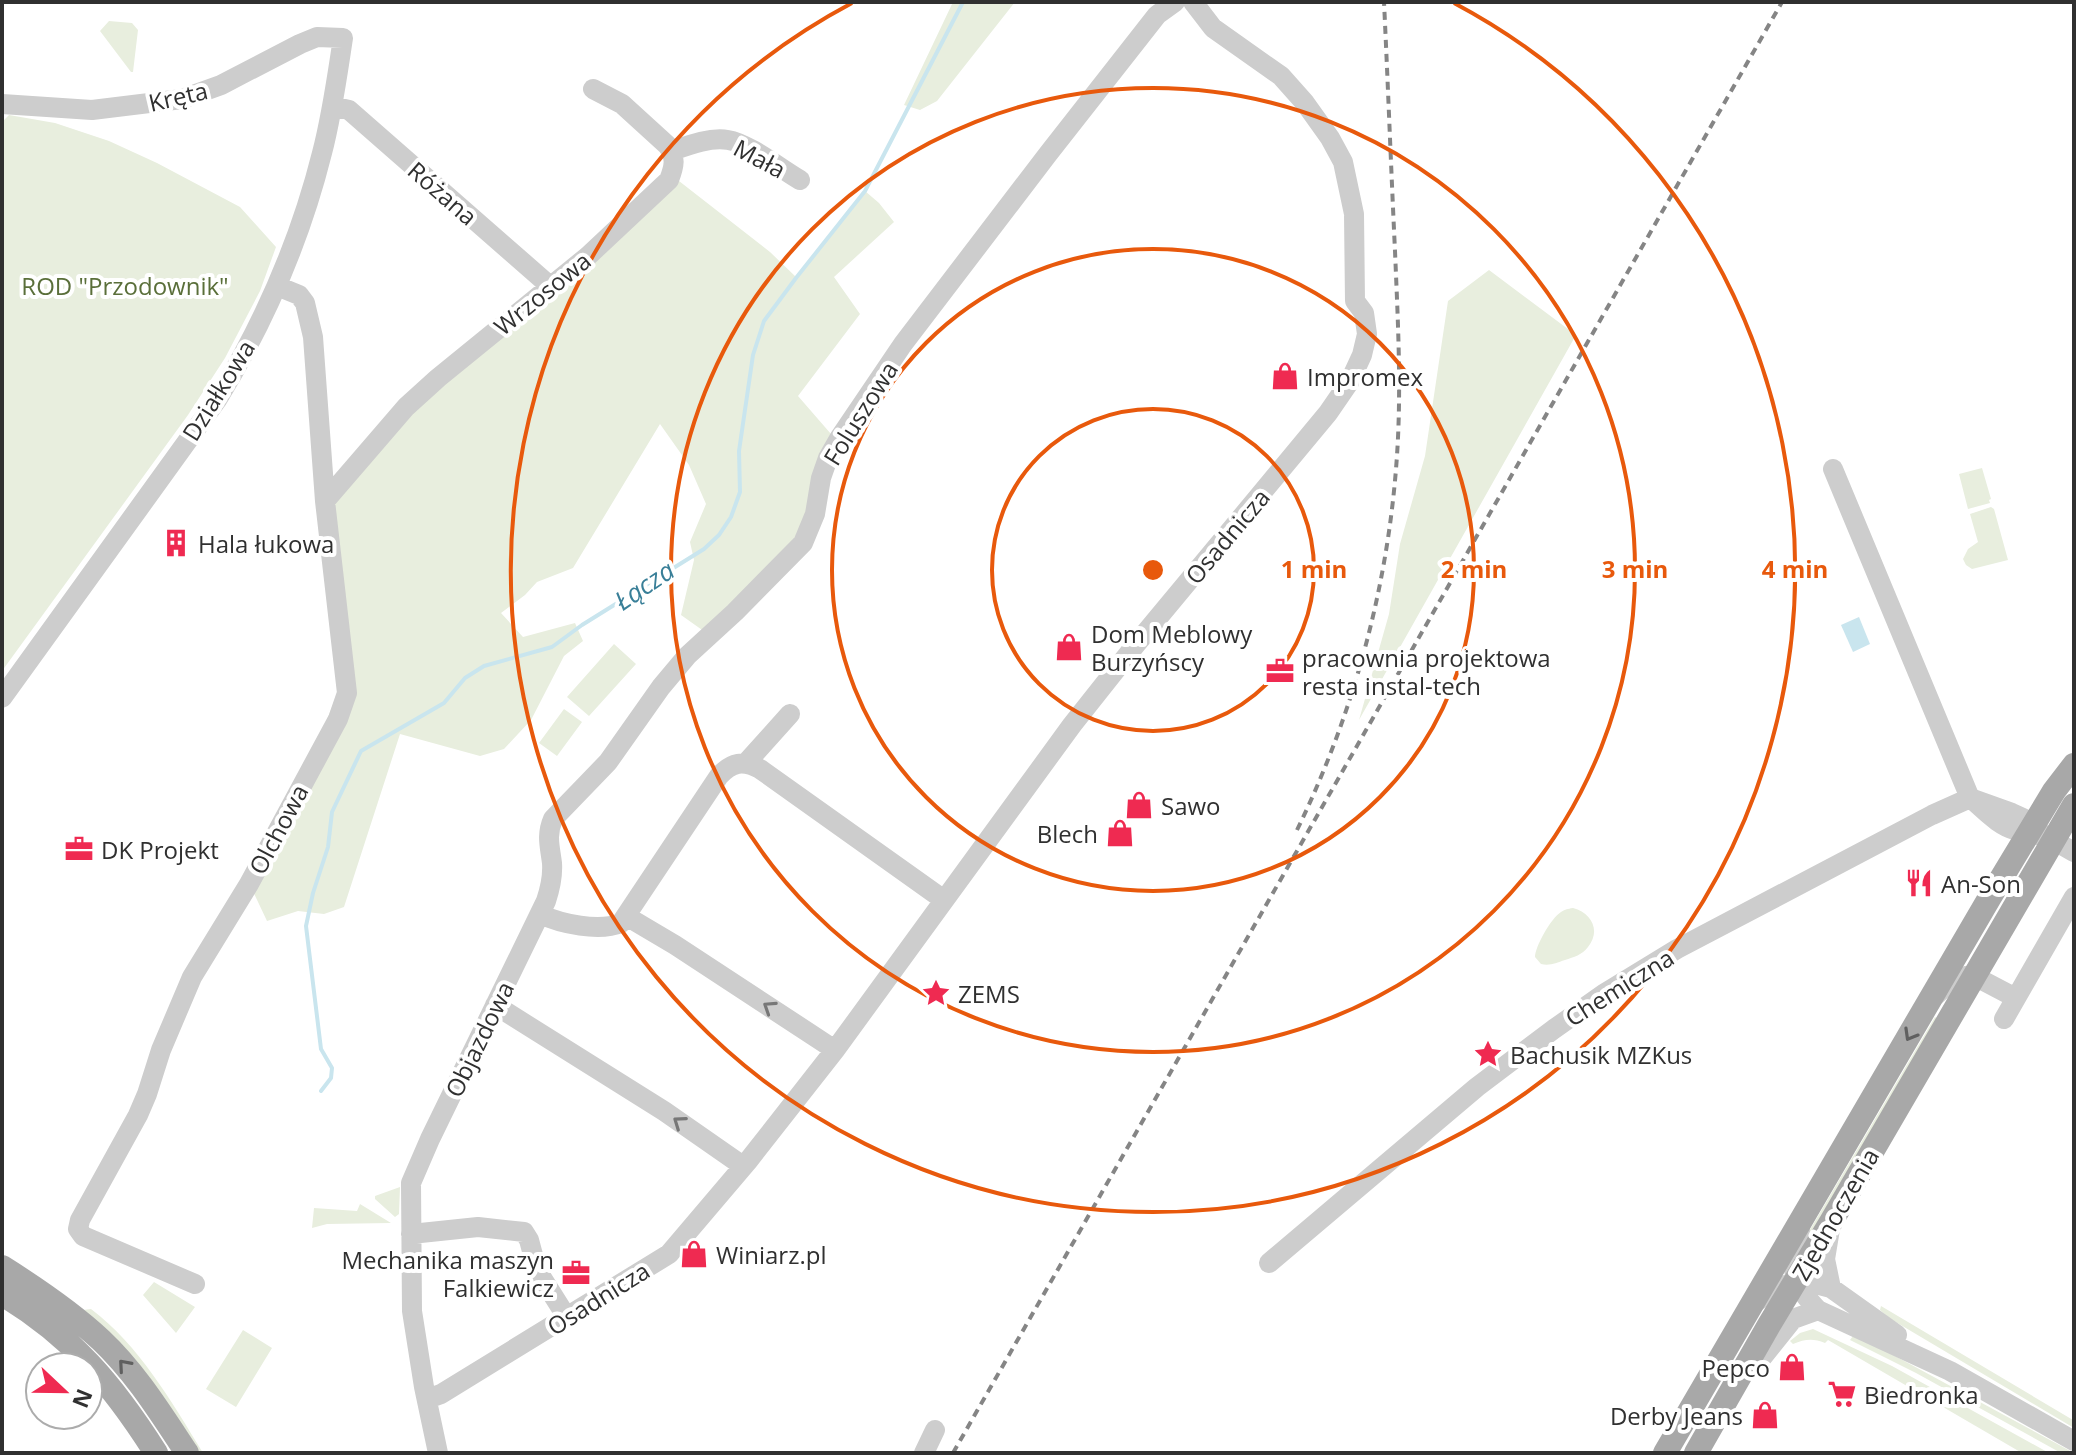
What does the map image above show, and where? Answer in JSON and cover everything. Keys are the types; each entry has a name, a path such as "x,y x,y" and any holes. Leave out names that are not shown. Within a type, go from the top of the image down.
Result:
{"main road":[{"name":"Zjednoczenia","path":"1665,1453 2031,829 2074,765"},
{"name":"Zjednoczenia","path":"1696,1453 1974,977 2062,841 2074,805"},
{"path":"2,1267 66,1311 104,1342 146,1392 187,1453"},
{"path":"2,1294 59,1333 85,1357 129,1412 156,1453"}],"street":[{"name":"Foluszowa","path":"540,914 552,879 548,839 553,819 608,762 653,697 687,656 803,543 815,514 828,458 903,344 1157,15 1175,2"},
{"name":"Osadnicza","path":"427,1399 441,1394 669,1254 835,1050 1072,725 1328,413 1350,381 1362,355 1367,334 1364,313 1355,301 1354,214 1343,162 1305,103 1281,76 1213,28 1193,2"},
{"name":"Kręta","path":"2,104 92,110 182,99 221,85 317,37 343,38"},
{"name":"Działkowa","path":"2,698 217,400 236,368 277,286 308,203 332,106 343,38"},
{"path":"593,89 622,104 672,151"},
{"name":"Różana","path":"332,106 349,110 550,286"},
{"name":"Mała","path":"672,151 704,142 727,140 743,145 800,180"},
{"name":"Wrzosowa","path":"325,501 406,407 623,225 669,180 675,167 672,151"},
{"name":"Olchowa","path":"195,1284 83,1236 78,1229 80,1220 138,1115 192,977 249,884 338,719 347,693 325,501 313,337 305,303 299,295 277,286"},
{"path":"1833,469 1970,798 1996,821 2013,830 2031,829 2062,841"},
{"path":"746,763 790,714"},
{"path":"540,914 553,920 597,927 621,923 719,776 727,767 739,763 760,769 944,900"},
{"path":"1970,798 2023,818 2031,829"},
{"name":"Chemiczna","path":"1269,1263 1477,1087 1605,993 1677,949 1970,798"},
{"path":"1994,892 2004,847 1996,821"},
{"path":"2004,1019 2074,897"},
{"name":"Objazdowa","path":"438,1453 412,1311 412,1177 540,914"},
{"path":"626,916 835,1050"},
{"path":"1964,943 1966,964 1974,977 2016,998"},
{"name":"Zjednoczenia","path":"1931,1000 1950,983 1967,975 1974,977"},
{"path":"495,1005 664,1111 743,1166"},
{"path":"1805,1213 1792,1264 1804,1297 1818,1310 1950,1371 2074,1441"},
{"path":"1831,1222 1825,1259 1831,1288"},
{"path":"411,1234 478,1227 524,1232 537,1270 566,1316"},
{"path":"1750,1306 1779,1287 1796,1282 1831,1288 1950,1371"},
{"path":"1723,1407 1793,1319 1818,1310"},
{"path":"924,1453 935,1430"}],"green space":[{"path":"953,2 1015,2 937,101 920,110 904,105"},
{"path":"109,21 132,23 138,30 133,72 100,31"},
{"name":"ROD \"Przodownik\"","path":"9,115 55,123 109,141 157,163 240,207 276,247 260,291 225,358 188,415 2,671 2,122"},
{"path":"679,181 770,252 796,277 865,191 894,222 834,277 860,314 798,396 831,434 806,530 705,632 681,615 694,560 690,542 706,504 689,465 660,424 573,568 537,582 501,613 523,637 575,623 583,641 564,656 531,720 504,749 480,756 400,734 344,907 324,914 298,911 267,921 250,885 297,795 342,682 317,484 347,477 392,428"},
{"path":"1489,270 1576,335 1359,720 1389,614 1400,544 1425,456 1448,301"},
{"path":"1982,468 1990,503 1968,509 1959,474"},
{"path":"1991,507 2008,560 1972,569 1963,559 1968,549 1978,542 1970,514"},
{"path":"614,644 636,664 589,716 567,697"},
{"path":"564,709 582,722 557,756 539,743"},
{"path":"1573,908 1590,918 1594,929 1592,941 1578,955 1553,964 1541,964 1535,957 1544,933 1557,915"},
{"path":"1935,1017 1940,1021 1801,1255 1801,1245"},
{"path":"400,1187 399,1214 395,1217 375,1196"},
{"path":"360,1204 391,1223 327,1224 312,1228 314,1208 357,1211"},
{"path":"154,1282 195,1307 176,1333 143,1295"},
{"path":"1881,1306 2073,1420 2074,1428 1889,1318 1880,1310"},
{"path":"91,1309 139,1357 203,1453 197,1453 83,1310"},
{"path":"1813,1329 1892,1366 2049,1453 2022,1453 1828,1340 1825,1343 1809,1340 1793,1344 1790,1341 1800,1333"},
{"path":"243,1330 272,1348 236,1407 206,1389"},
{"path":"1853,1336 2074,1453 2061,1453 1850,1340"}],"water":[{"path":"1859,617 1870,644 1853,652 1841,625"}],"waterway":[{"name":"Łącza","path":"321,1091 331,1078 332,1068 321,1049 306,926 328,847 332,812 361,751 444,703 465,678 484,666 552,647 704,549 719,535 731,517 740,492 739,451 753,355 764,321 865,191 963,2"}],"railway":[{"path":"1297,830 1334,744 1363,654 1384,562 1396,469 1399,360 1384,2"},
{"path":"953,1453 1782,2"}],"place":[{"name":"Impromex","path":"1285,376"},
{"name":"Hala łukowa","path":"176,543"},
{"name":"Dom Meblowy Burzyńscy","path":"1069,647"},
{"name":"pracownia projektowa resta instal-tech","path":"1280,671"},
{"name":"Sawo","path":"1139,805"},
{"name":"Blech","path":"1120,833"},
{"name":"DK Projekt","path":"79,849"},
{"name":"An-Son","path":"1919,883"},
{"name":"ZEMS","path":"936,993"},
{"name":"Bachusik MZKus","path":"1488,1054"},
{"name":"Winiarz.pl","path":"694,1254"},
{"name":"Mechanika maszyn Falkiewicz","path":"576,1273"},
{"name":"Pepco","path":"1792,1367"},
{"name":"Biedronka","path":"1842,1394"},
{"name":"Derby Jeans","path":"1765,1415"}]}
